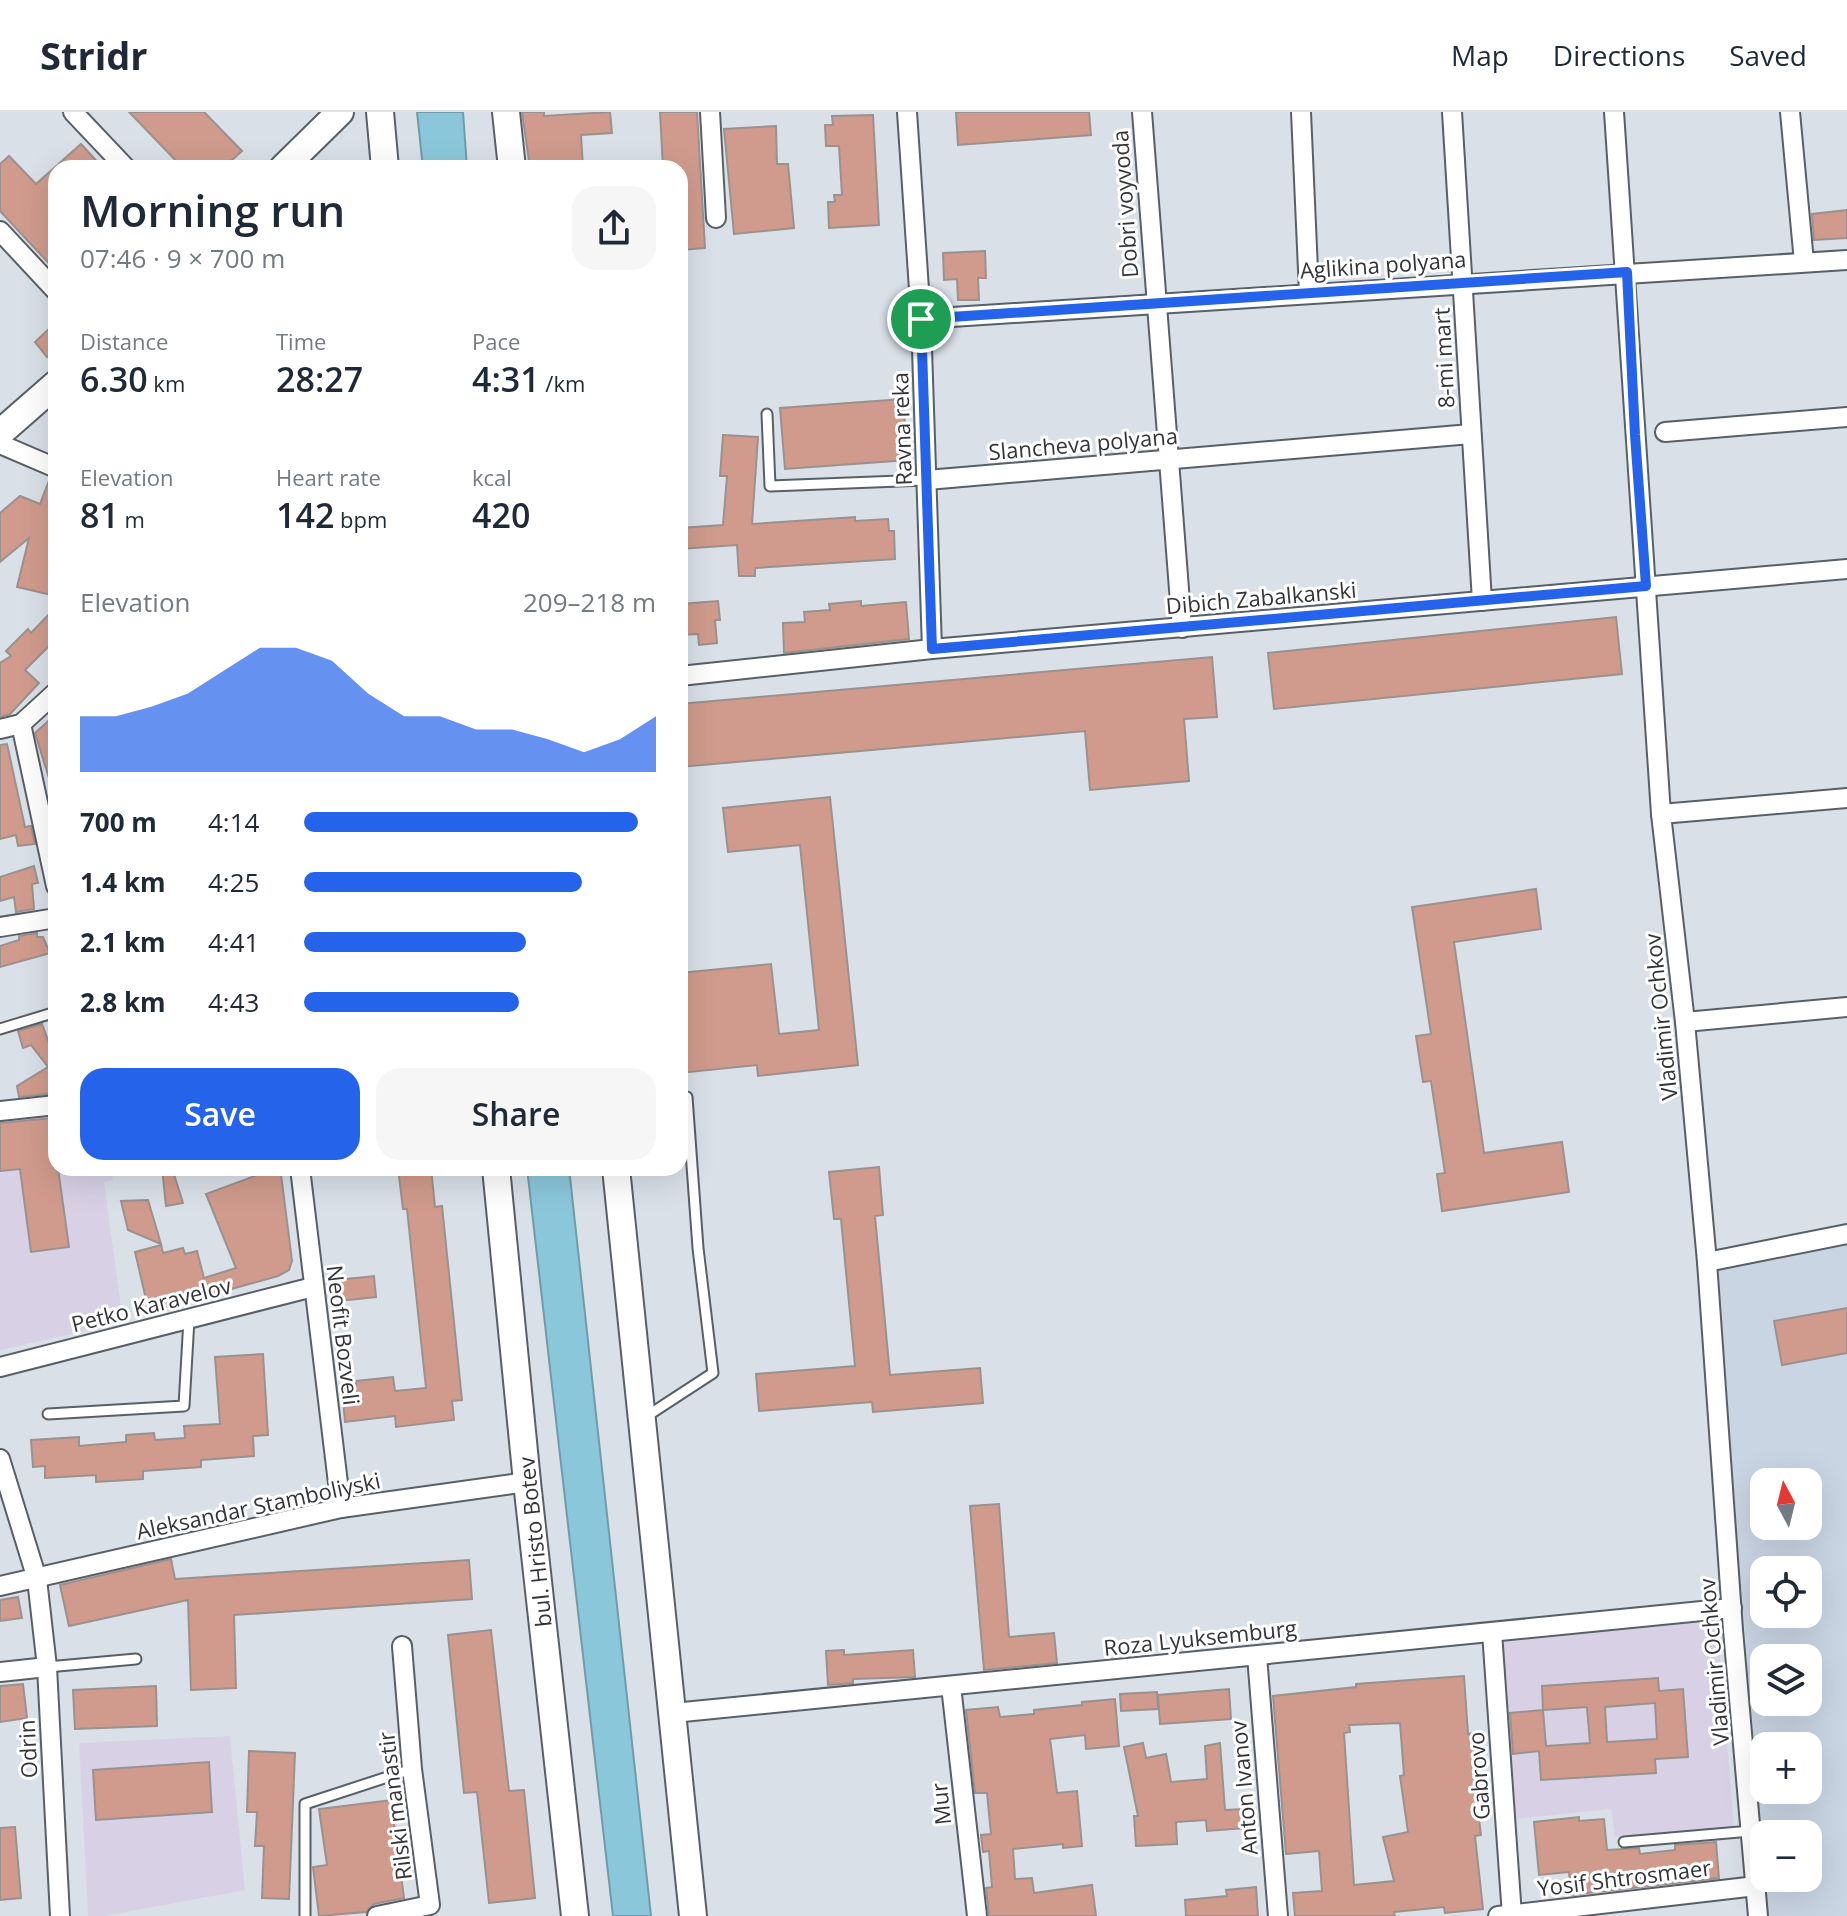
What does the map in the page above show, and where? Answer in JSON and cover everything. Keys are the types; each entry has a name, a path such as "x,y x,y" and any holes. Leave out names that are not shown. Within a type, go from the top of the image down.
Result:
{"main road":[{"path":"310,159 340,112"},
{"path":"380,112 384,160"},
{"path":"506,112 511,160"},
{"path":"0,433 48,391"},
{"name":"bul. Hristo Botev","path":"497,1176 575,1916"},
{"path":"617,1176 693,1916"}],"street":[{"path":"73,112 118,160"},
{"path":"710,112 716,218"},
{"name":"Ravna reka","path":"907,112 921,319 932,649"},
{"name":"Dobri voyvoda","path":"1142,112 1182,628"},
{"path":"1301,112 1309,293"},
{"name":"8-mi mart","path":"1452,112 1482,601"},
{"name":"Vladimir Ochkov","path":"1614,112 1661,814 1685,1022 1707,1262 1750,1820"},
{"path":"1790,112 1804,262"},
{"path":"0,231 48,282"},
{"name":"Aglikina polyana","path":"921,319 1847,260"},
{"path":"1665,432 1847,417"},
{"name":"Slancheva polyana","path":"927,480 1471,434"},
{"path":"0,444 48,465"},
{"name":"Dibich Zabalkanski","path":"688,675 932,649 1847,569"},
{"path":"0,729 21,724 48,699"},
{"path":"21,724 48,846"},
{"path":"1661,814 1847,798"},
{"path":"0,927 48,919"},
{"path":"1685,1022 1847,1007"},
{"path":"0,1111 48,1106"},
{"name":"Neofit Bozveli","path":"301,1176 341,1508"},
{"path":"1707,1262 1847,1234"},
{"name":"Petko Karavelov","path":"0,1367 313,1287"},
{"name":"Odrin","path":"0,1459 37,1579 47,1667 60,1916"},
{"name":"Aleksandar Stamboliyski","path":"0,1586 341,1508 527,1482"},
{"name":"Roza Lyuksemburg","path":"673,1713 1732,1608"},
{"name":"Gabrovo","path":"1492,1632 1507,1915"},
{"name":"Rilski manastir","path":"377,1916 430,1905 412,1769 402,1646"},
{"name":"Anton Ivanov","path":"1257,1656 1278,1916"},
{"path":"0,1672 47,1667"},
{"name":"Mur","path":"951,1686 977,1916"},
{"name":"Yosif Shtrosmaer","path":"1507,1915 1750,1887"},
{"name":"Vladimir Ochkov","path":"1756,1892 1758,1916"}],"lane":[{"name":"Slancheva polyana","path":"767,414 770,486 927,480"},
{"path":"0,1029 48,1014"},
{"path":"643,1418 713,1373 698,1248 688,1111"},
{"path":"48,1414 184,1406 189,1319"},
{"path":"47,1667 136,1659"},
{"path":"305,1916 305,1804 412,1769"},
{"path":"1624,1842 1750,1831"}],"shaded area":[{"path":"48,1121 48,1176 112,1176 113,1180 104,1182 123,1322 0,1350 0,1127"},
{"path":"1847,1242 1847,1916 1768,1916 1766,1892 1822,1892 1822,1820 1760,1820 1759,1804 1822,1804 1822,1732 1753,1732 1752,1716 1822,1716 1822,1644 1750,1644 1750,1696 1715,1267"},
{"path":"1716,1610 1734,1826 1615,1837 1611,1809 1505,1820 1492,1632"},
{"path":"230,1736 245,1890 104,1916 88,1916 79,1743"}],"water":[{"path":"417,112 463,112 466,160 422,160"},
{"path":"528,1176 570,1176 651,1916 613,1916"}],"building":[{"path":"129,112 204,112 242,151 232,160 175,160"},
{"path":"522,112 544,112 544,116 610,112 612,133 581,135 583,160 529,160"},
{"path":"660,112 697,112 705,248 688,249 688,160 663,160"},
{"path":"956,112 1089,112 1091,135 958,145"},
{"path":"873,115 879,225 829,228 828,202 835,202 834,195 842,195 839,146 826,146 825,125 833,125 832,116"},
{"path":"776,126 777,164 788,164 794,228 734,234 724,129"},
{"path":"81,144 96,160 63,160"},
{"path":"9,156 36,184 48,173 48,262 0,211 0,164"},
{"path":"1847,210 1847,238 1814,240 1812,214"},
{"path":"985,251 986,278 978,278 979,300 958,300 957,279 944,280 943,253"},
{"path":"48,330 47,357 35,342"},
{"path":"903,399 908,460 785,469 780,408"},
{"path":"723,435 758,437 752,524 855,517 855,521 888,519 889,531 894,531 895,559 755,568 755,576 739,576 737,545 688,548 688,527 723,525 727,476 720,476"},
{"path":"48,483 48,594 17,587 29,538 0,562 0,513 20,496 40,504"},
{"path":"718,601 720,620 715,620 717,643 699,645 698,634 688,635 688,603"},
{"path":"861,601 861,606 906,602 909,639 784,653 783,623 805,622 804,612 830,610 829,604"},
{"path":"48,615 48,647 25,670 39,683 10,714 0,717 0,663 11,656 6,651 28,629 31,633"},
{"path":"1616,617 1622,674 1274,709 1268,653"},
{"path":"1212,657 1217,717 1184,719 1189,781 1090,790 1085,731 688,766 688,703"},
{"path":"48,721 48,775 35,733"},
{"path":"7,744 25,827 31,826 35,844 18,846 16,835 0,839 0,745"},
{"path":"830,797 858,1065 758,1076 757,1065 688,1072 688,972 771,964 779,1034 819,1030 800,845 728,852 723,808"},
{"path":"34,866 38,883 32,884 34,909 16,912 14,897 0,901 0,877"},
{"path":"1536,889 1541,929 1454,942 1484,1153 1562,1142 1569,1192 1442,1211 1437,1174 1445,1173 1431,1081 1423,1082 1416,1036 1431,1034 1412,907"},
{"path":"37,933 37,937 43,937 48,954 0,967 0,946 19,940 19,936"},
{"path":"42,1024 48,1040 48,1067 31,1045 23,1048 18,1031"},
{"path":"48,1067 48,1094 19,1097 17,1086"},
{"path":"48,1118 48,1176 59,1176 69,1247 31,1252 20,1169 0,1171 0,1123"},
{"path":"879,1167 883,1215 875,1216 890,1375 980,1368 983,1403 873,1412 872,1402 759,1411 756,1374 855,1366 841,1219 834,1219 829,1172"},
{"path":"163,1176 175,1176 183,1203 166,1206"},
{"path":"255,1176 281,1176 292,1261 289,1270 278,1276 149,1312 135,1252 161,1245 163,1253 183,1248 185,1254 197,1251 204,1278 236,1268 206,1194"},
{"path":"399,1176 432,1176 435,1207 442,1206 462,1400 452,1401 454,1420 396,1427 395,1416 345,1422 342,1389 356,1387 356,1381 393,1377 395,1391 426,1388 407,1209 403,1209"},
{"path":"148,1200 161,1244 128,1230 121,1201"},
{"path":"374,1276 376,1297 339,1301 337,1280"},
{"path":"1847,1308 1847,1353 1782,1365 1774,1321"},
{"path":"263,1354 268,1435 253,1436 254,1456 201,1460 201,1467 143,1471 143,1479 96,1482 96,1475 45,1478 45,1466 33,1467 31,1440 79,1437 79,1446 126,1442 126,1435 154,1433 155,1440 185,1438 184,1426 220,1424 215,1357"},
{"path":"999,1504 1009,1637 1054,1633 1057,1663 984,1670 970,1506"},
{"path":"171,1559 175,1579 469,1560 472,1599 234,1615 236,1688 191,1690 188,1600 69,1626 60,1585"},
{"path":"18,1597 22,1618 0,1621 0,1600"},
{"path":"491,1630 509,1791 524,1790 535,1898 489,1903 477,1792 464,1793 448,1635"},
{"path":"844,1650 844,1655 913,1650 915,1677 853,1679 853,1683 828,1685 826,1651"},
{"path":"1464,1676 1468,1734 1473,1733 1475,1764 1472,1764 1481,1835 1475,1836 1483,1909 1445,1913 1444,1907 1394,1912 1395,1916 1295,1916 1293,1893 1322,1891 1319,1851 1286,1854 1273,1696 1356,1687 1356,1684","holes":["1400,1723 1404,1775 1400,1776 1408,1832 1383,1837 1394,1881 1354,1885 1344,1733 1350,1732 1349,1725"]},
{"path":"1658,1678 1659,1691 1683,1689 1688,1757 1655,1759 1656,1773 1541,1780 1539,1751 1513,1754 1510,1713 1543,1710 1542,1686","holes":["1655,1703 1657,1739 1607,1742 1605,1707","1587,1707 1590,1743 1546,1746 1543,1710"]},
{"path":"23,1684 27,1718 0,1722 0,1686"},
{"path":"156,1686 157,1726 75,1729 73,1690"},
{"path":"1229,1689 1231,1719 1160,1724 1158,1695"},
{"path":"1157,1692 1158,1709 1121,1711 1120,1694"},
{"path":"1115,1699 1119,1746 1086,1749 1085,1735 1050,1739 1057,1793 1077,1791 1082,1846 1063,1848 1063,1844 1013,1849 1015,1879 1032,1878 1034,1893 1092,1885 1096,1916 989,1916 986,1888 992,1887 989,1851 983,1852 981,1835 991,1834 987,1793 975,1793 966,1710 998,1707 1000,1717"},
{"path":"1143,1743 1146,1758 1166,1754 1171,1782 1207,1779 1205,1746 1220,1743 1225,1810 1243,1809 1245,1828 1207,1831 1206,1820 1176,1822 1177,1844 1136,1846 1134,1816 1138,1816 1124,1747"},
{"path":"249,1751 295,1753 289,1899 262,1898 264,1846 255,1846 257,1812 247,1812"},
{"path":"209,1762 212,1812 96,1820 93,1770"},
{"path":"391,1800 404,1898 374,1904 366,1912 319,1916 313,1867 327,1865 319,1809"},
{"path":"1579,1817 1579,1821 1604,1819 1607,1850 1639,1848 1640,1854 1675,1850 1675,1845 1716,1842 1719,1878 1571,1895 1569,1872 1539,1875 1534,1822"},
{"path":"15,1827 21,1898 0,1900 0,1828"},
{"path":"1256,1887 1258,1916 1186,1916 1185,1900 1227,1896 1226,1890"}],"route":[{"path":"1627,272 1646,586 932,649 921,319 1627,272"}]}
